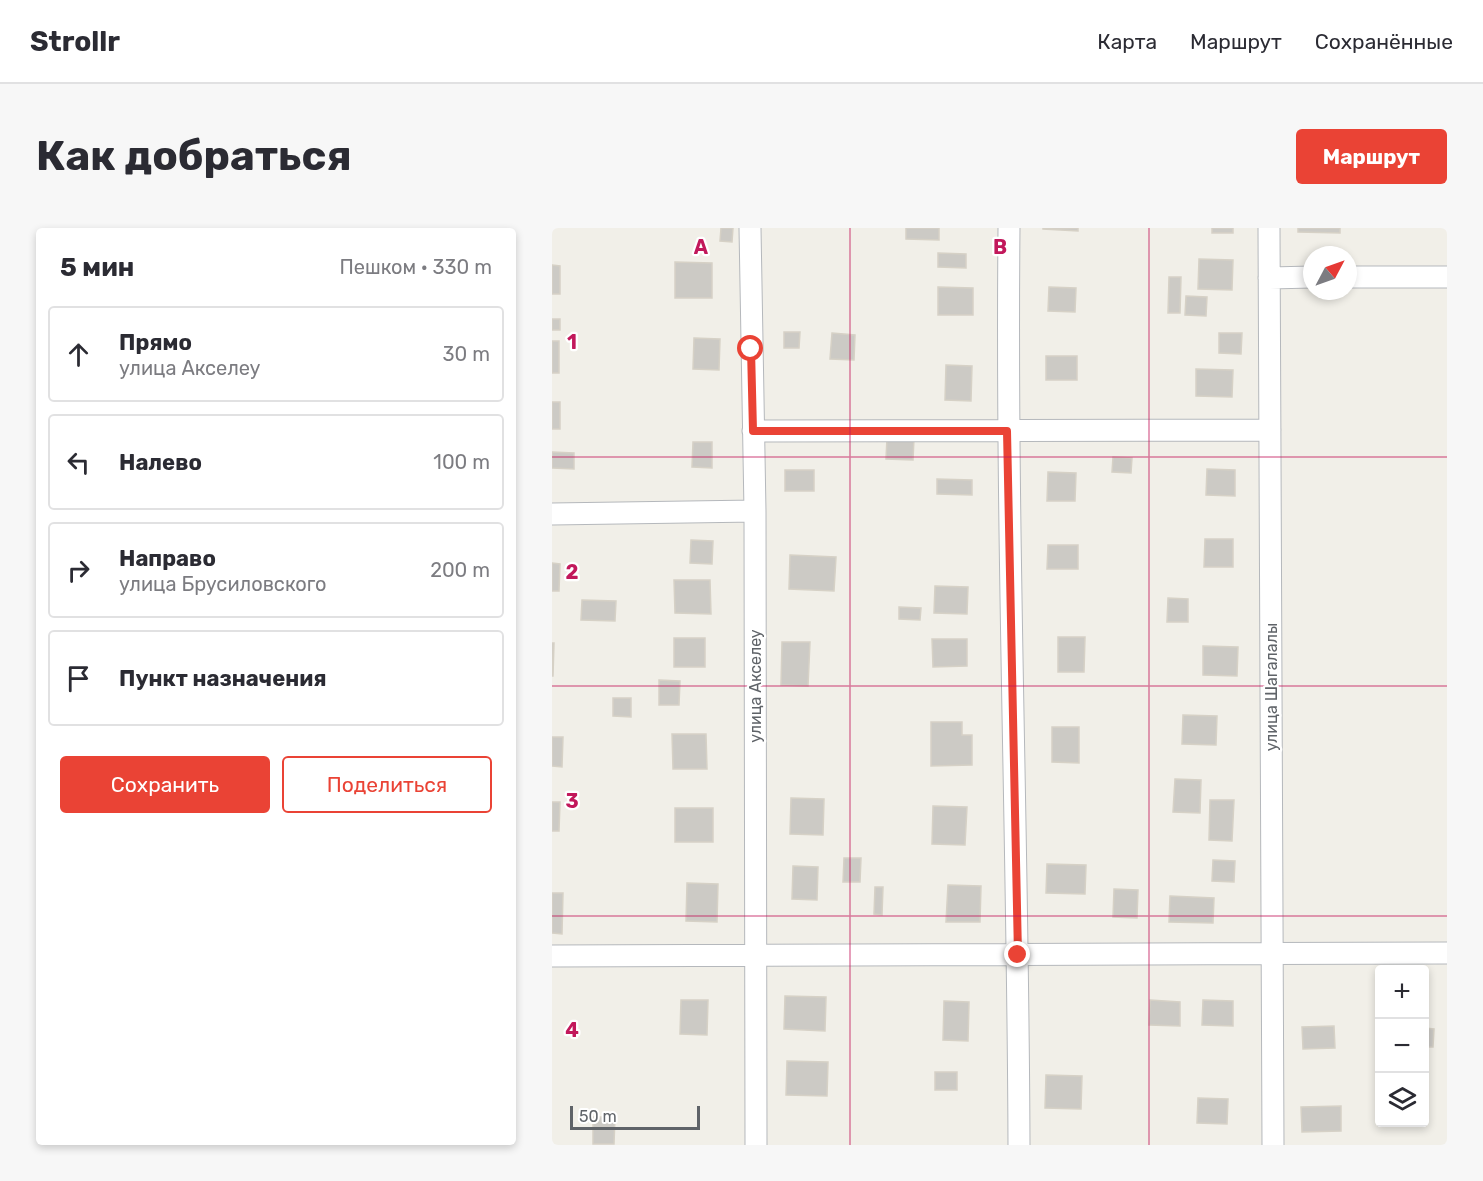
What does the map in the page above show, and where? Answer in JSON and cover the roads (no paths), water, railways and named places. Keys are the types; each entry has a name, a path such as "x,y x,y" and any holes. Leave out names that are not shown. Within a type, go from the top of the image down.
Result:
{"street":[{"name":"улица Акселеу","path":"750,228 755,511 756,1145"},
{"path":"1009,228 1007,431 1018,955 1019,1145"},
{"name":"улица Шагалалы","path":"1269,228 1273,1145"},
{"path":"1269,278 1303,277"},
{"path":"1357,277 1447,277"},
{"path":"753,431 1270,430"},
{"path":"552,514 755,511"},
{"path":"552,956 1447,953"}]}
